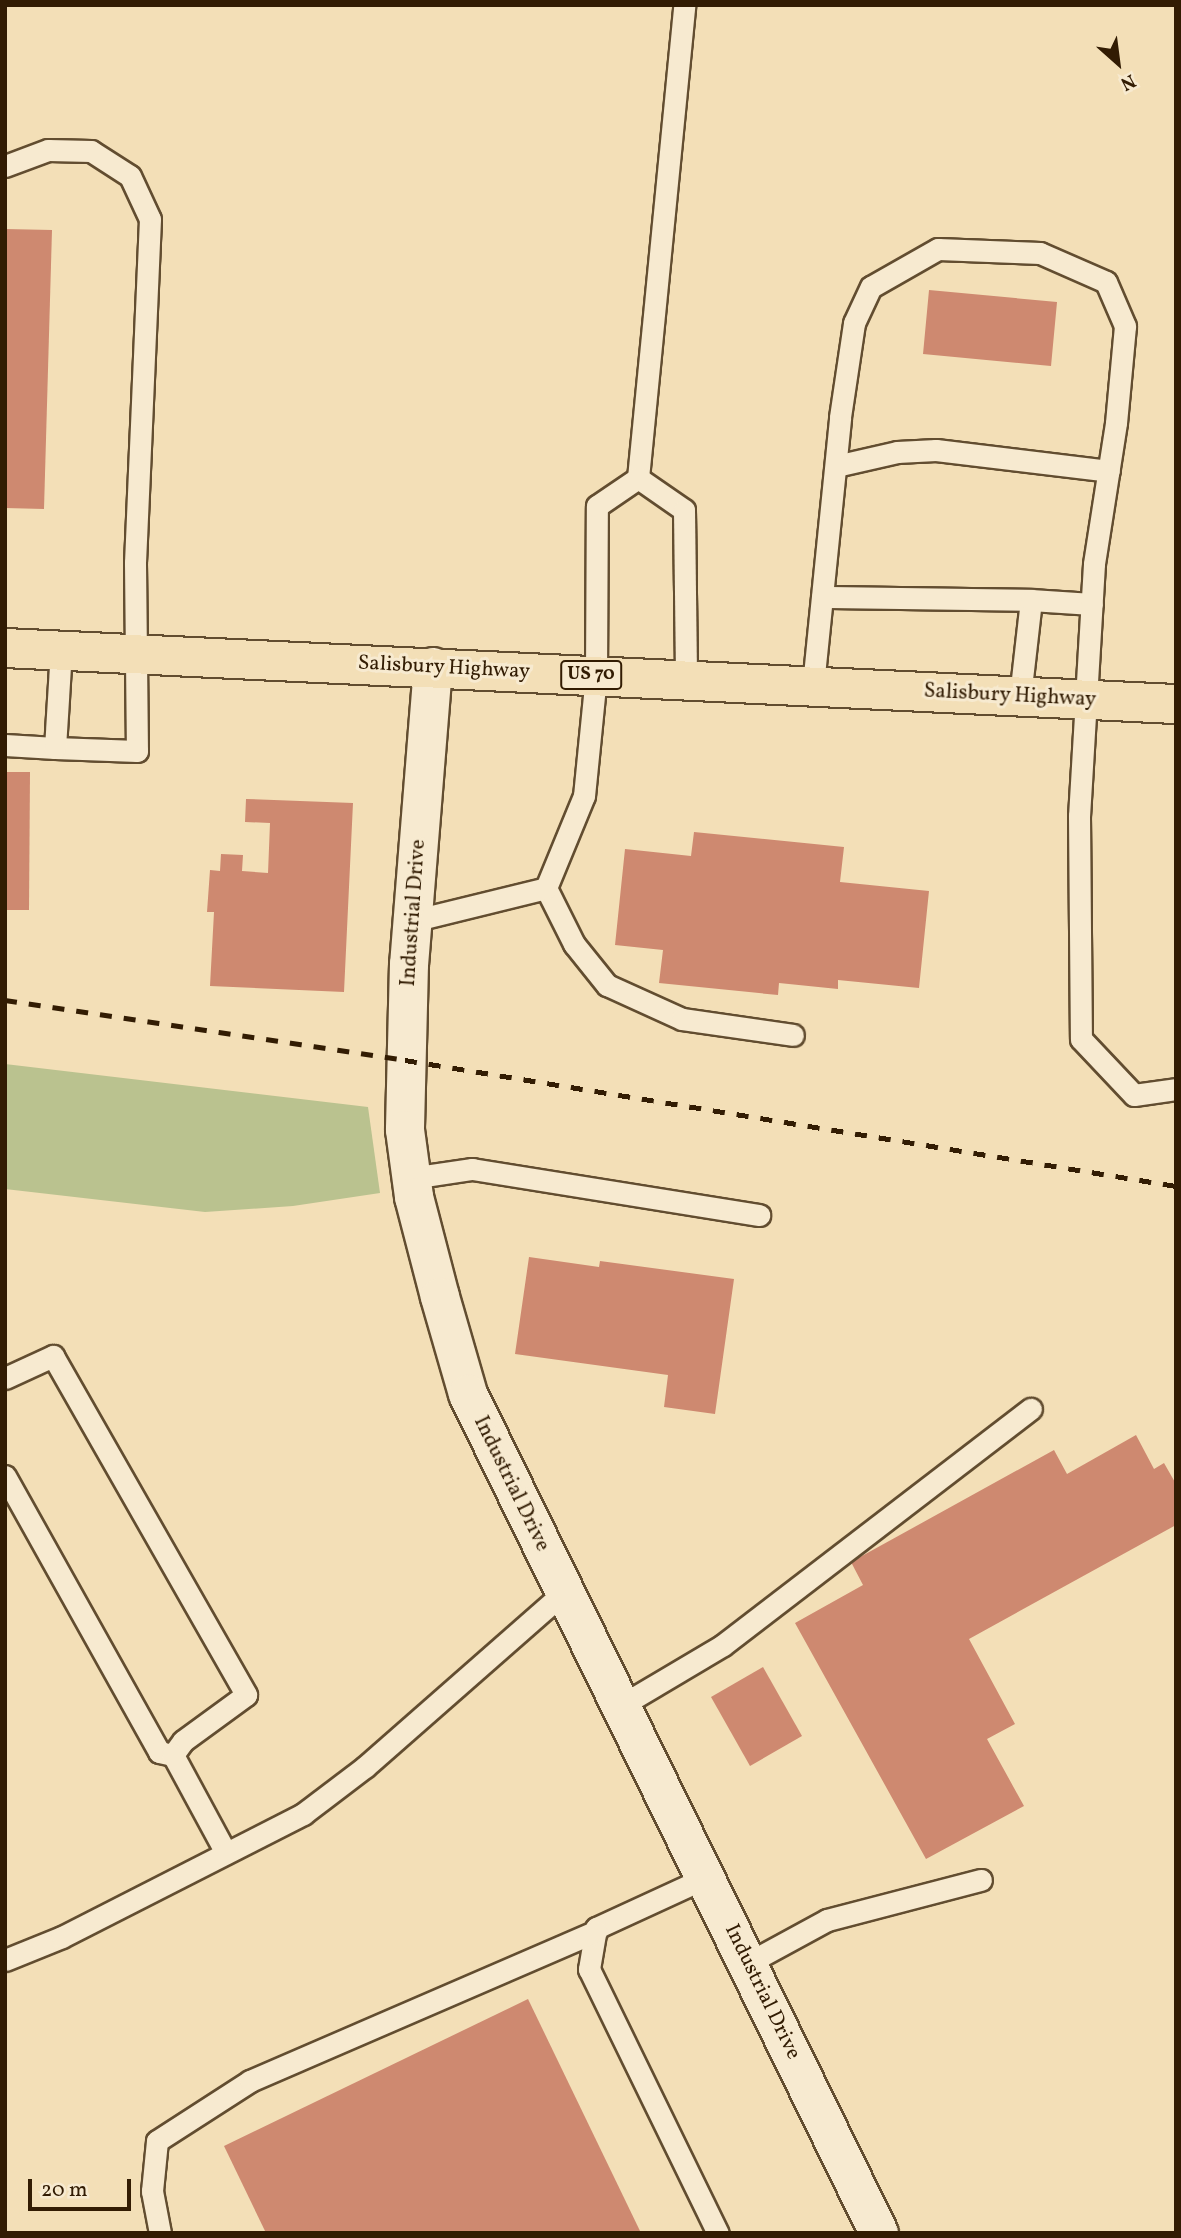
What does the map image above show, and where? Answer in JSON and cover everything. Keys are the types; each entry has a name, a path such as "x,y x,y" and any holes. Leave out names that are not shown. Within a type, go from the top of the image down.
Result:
{"highway":[{"name":"Salisbury Highway","path":"5,648 1176,704"}],"street":[{"name":"Industrial Drive","path":"433,667 412,921 405,1060 405,1130 411,1178 468,1394 564,1593 707,1877 879,2233"}],"lane":[{"path":"638,478 684,5"},
{"path":"5,166 48,150 91,151 130,176 150,219 135,563 139,655 137,751 5,745"},
{"path":"813,685 854,323 871,286 938,249 1040,253 1106,282 1125,326 1092,604 1079,816 1081,1039 1135,1095 1176,1089"},
{"path":"836,466 897,452 936,450 1109,471"},
{"path":"638,478 597,506 596,675 584,796 546,888 574,943 607,985 682,1019 793,1035"},
{"path":"638,478 684,510 687,679"},
{"path":"822,597 1031,600 1092,604"},
{"path":"1020,696 1031,600"},
{"path":"55,748 61,651"},
{"path":"412,921 546,888"},
{"path":"411,1178 471,1169 759,1215"},
{"path":"5,1378 53,1356 246,1695 183,1741 173,1755"},
{"path":"622,1705 723,1645 1031,1409"},
{"path":"5,1476 159,1752 173,1755 226,1853"},
{"path":"5,1960 62,1937 303,1814 365,1767 564,1593"},
{"path":"160,2233 152,2191 157,2141 250,2081 596,1931 707,1877"},
{"path":"748,1963 827,1920 981,1880"},
{"path":"596,1931 589,1969 718,2233"}],"green space":[{"path":"5,1064 368,1107 380,1193 293,1206 205,1212 5,1189"}],"building":[{"path":"5,229 52,230 44,509 5,508"},
{"path":"929,290 1057,302 1051,366 923,354"},
{"path":"5,772 30,772 29,910 5,910"},
{"path":"246,799 353,803 344,992 210,986 214,912 207,912 210,870 220,871 221,854 243,855 242,871 268,873 270,823 245,822"},
{"path":"694,832 844,847 840,882 929,891 919,988 838,980 838,989 779,983 778,995 659,983 663,950 615,945 625,849 691,856"},
{"path":"529,1257 599,1267 600,1261 734,1279 715,1414 664,1407 668,1375 515,1354"},
{"path":"1136,1435 1154,1469 1164,1463 1176,1484 1176,1525 969,1639 1015,1724 987,1739 1024,1806 926,1859 795,1623 863,1585 851,1562 1054,1450 1067,1474"},
{"path":"763,1667 802,1736 750,1766 711,1697"},
{"path":"528,1999 641,2233 266,2233 224,2146"}],"railway":[{"path":"5,1000 405,1060 1176,1186"}]}
